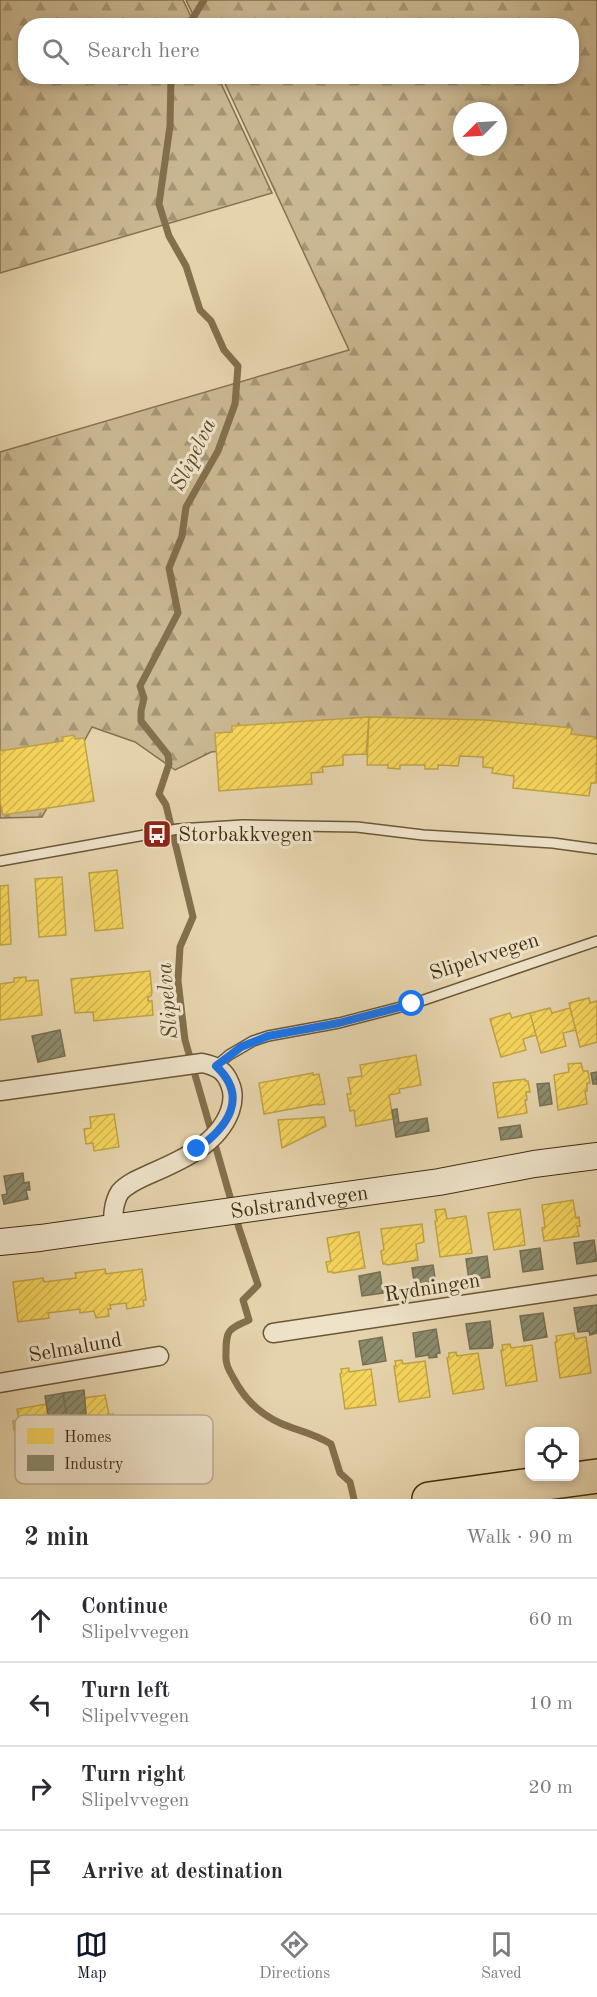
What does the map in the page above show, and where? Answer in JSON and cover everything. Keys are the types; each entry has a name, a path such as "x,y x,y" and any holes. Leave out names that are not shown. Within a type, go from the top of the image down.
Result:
{"highway":[{"path":"429,1499 597,1476"}],"street":[{"path":"0,1091 202,1063 216,1066 227,1077 232,1089 232,1104 227,1119 218,1131 197,1149 172,1164 131,1183 120,1192 113,1209 113,1228"},
{"name":"Solstrandvegen","path":"0,1242 439,1182 534,1164 597,1156"},
{"name":"Rydningen","path":"273,1333 597,1285"},
{"name":"Selmalund","path":"0,1383 159,1356"}],"lane":[{"path":"0,861 178,829 243,825 347,826 597,849"},
{"name":"Slipelvvegen","path":"216,1066 241,1047 268,1036 339,1023 412,1004 597,941"}],"green space":[{"path":"0,0 183,0 192,18 18,18 18,84 221,84 272,193 0,273"},
{"path":"186,0 597,0 597,769 545,771 410,733 211,752 175,770 135,742 92,727 42,817 0,818 0,452 349,350 225,84 579,84 579,18 195,18"}],"building: Homes":[{"path":"369,717 485,720 572,728 571,734 597,739 596,783 591,783 589,796 513,788 514,776 492,773 493,768 483,767 483,757 460,756 458,766 438,765 438,769 425,769 425,765 400,765 400,769 388,768 388,765 367,765"},
{"path":"369,717 366,754 343,755 343,765 322,767 323,772 311,773 312,784 219,791 215,733 232,732 232,726"},
{"path":"74,735 75,739 84,738 94,801 3,815 0,802 0,751 63,741 62,737"},
{"path":"117,870 123,928 95,931 89,873"},
{"path":"62,877 66,935 39,937 35,879"},
{"path":"8,885 11,944 0,945 0,886"},
{"path":"150,971 152,993 148,1001 152,1001 153,1015 94,1021 93,1012 75,1013 71,979"},
{"path":"26,977 26,981 38,980 42,1015 0,1020 0,984 14,982 14,978"},
{"path":"589,998 590,1003 597,1001 597,1042 580,1047 569,1003"},
{"path":"550,1008 552,1013 570,1008 576,1030 563,1033 566,1046 541,1053 530,1013"},
{"path":"510,1013 512,1018 530,1013 536,1035 523,1039 526,1050 501,1057 490,1019"},
{"path":"416,1055 421,1085 399,1089 400,1093 389,1095 393,1119 356,1126 354,1110 350,1111 347,1094 351,1094 348,1078 362,1076 360,1065"},
{"path":"581,1063 583,1071 588,1071 590,1083 587,1083 587,1091 585,1091 587,1104 558,1110 554,1075 569,1072 568,1064"},
{"path":"313,1073 313,1075 319,1074 325,1104 264,1114 259,1083"},
{"path":"525,1079 528,1081 530,1092 526,1092 527,1113 498,1118 493,1083"},
{"path":"114,1114 119,1147 94,1151 93,1143 86,1144 84,1129 91,1128 90,1117"},
{"path":"324,1117 326,1126 282,1148 278,1120"},
{"path":"573,1200 576,1218 579,1217 580,1226 577,1226 579,1236 544,1241 542,1205"},
{"path":"445,1209 447,1219 466,1216 472,1253 440,1257 435,1210"},
{"path":"520,1209 525,1245 494,1250 488,1213"},
{"path":"422,1224 424,1242 416,1244 418,1260 383,1264 381,1229"},
{"path":"359,1232 365,1268 328,1272 326,1262 331,1261 327,1238"},
{"path":"105,1269 106,1274 142,1269 146,1300 143,1300 144,1306 127,1309 126,1303 110,1305 109,1316 96,1318 94,1311 80,1313 80,1309 48,1313 49,1318 18,1322 13,1282 43,1278 44,1282 76,1278 75,1273"},
{"path":"574,1333 575,1339 586,1337 591,1373 560,1378 556,1336"},
{"path":"510,1344 511,1348 532,1345 537,1381 506,1386 501,1350 503,1350 502,1345"},
{"path":"456,1352 457,1356 478,1353 484,1389 453,1394 447,1358 449,1353"},
{"path":"402,1360 403,1364 425,1361 430,1397 399,1402 394,1366 396,1366 395,1361"},
{"path":"349,1368 349,1372 371,1369 376,1405 345,1409 340,1374 341,1369"},
{"path":"105,1395 109,1415 81,1415 86,1414 84,1398"},
{"path":"46,1404 48,1415 18,1415 17,1409"}],"building: Industry":[{"path":"60,1030 65,1056 38,1062 32,1036"},
{"path":"597,1072 597,1084 593,1084 591,1073"},
{"path":"549,1083 552,1104 540,1106 537,1084"},
{"path":"397,1109 399,1123 427,1118 429,1131 396,1137 392,1110"},
{"path":"520,1125 522,1137 501,1140 499,1128"},
{"path":"23,1173 24,1183 29,1182 30,1190 26,1190 28,1199 4,1204 2,1195 7,1194 4,1176"},
{"path":"594,1240 597,1261 577,1264 574,1243"},
{"path":"540,1248 543,1269 523,1272 520,1251"},
{"path":"487,1256 490,1277 469,1280 466,1259"},
{"path":"433,1265 436,1285 415,1288 412,1268"},
{"path":"380,1272 383,1293 362,1296 359,1276"},
{"path":"597,1305 597,1333 590,1335 589,1331 578,1332 574,1308"},
{"path":"543,1313 547,1337 524,1341 520,1316"},
{"path":"490,1321 492,1348 470,1349 466,1324"},
{"path":"436,1329 440,1353 436,1354 437,1357 429,1358 429,1355 416,1357 413,1333"},
{"path":"382,1337 386,1361 363,1365 359,1341"},
{"path":"84,1390 86,1414 67,1415 63,1393"},
{"path":"63,1393 67,1415 48,1415 45,1396"}],"waterway":[{"name":"Slipelva","path":"193,18 204,0"},
{"name":"Slipelva","path":"171,84 170,126 159,204 169,236 186,266 200,310 211,321 224,350 238,366 235,404 218,451 186,507 182,536 169,568 178,613 140,686 144,698 141,721 168,755 169,764 159,794 166,805 193,917 180,947 178,981 185,1040 239,1228 258,1285 243,1300 249,1320 232,1328 228,1335 227,1364 238,1386 259,1410 280,1423 331,1444 340,1473 350,1482 354,1499"}],"place":[{"name":"Storbakkvegen","path":"157,834"}],"route":[{"path":"197,1149 209,1141 227,1119 232,1104 232,1089 227,1077 216,1066 229,1055 253,1041 268,1036 339,1023 412,1004"}]}
